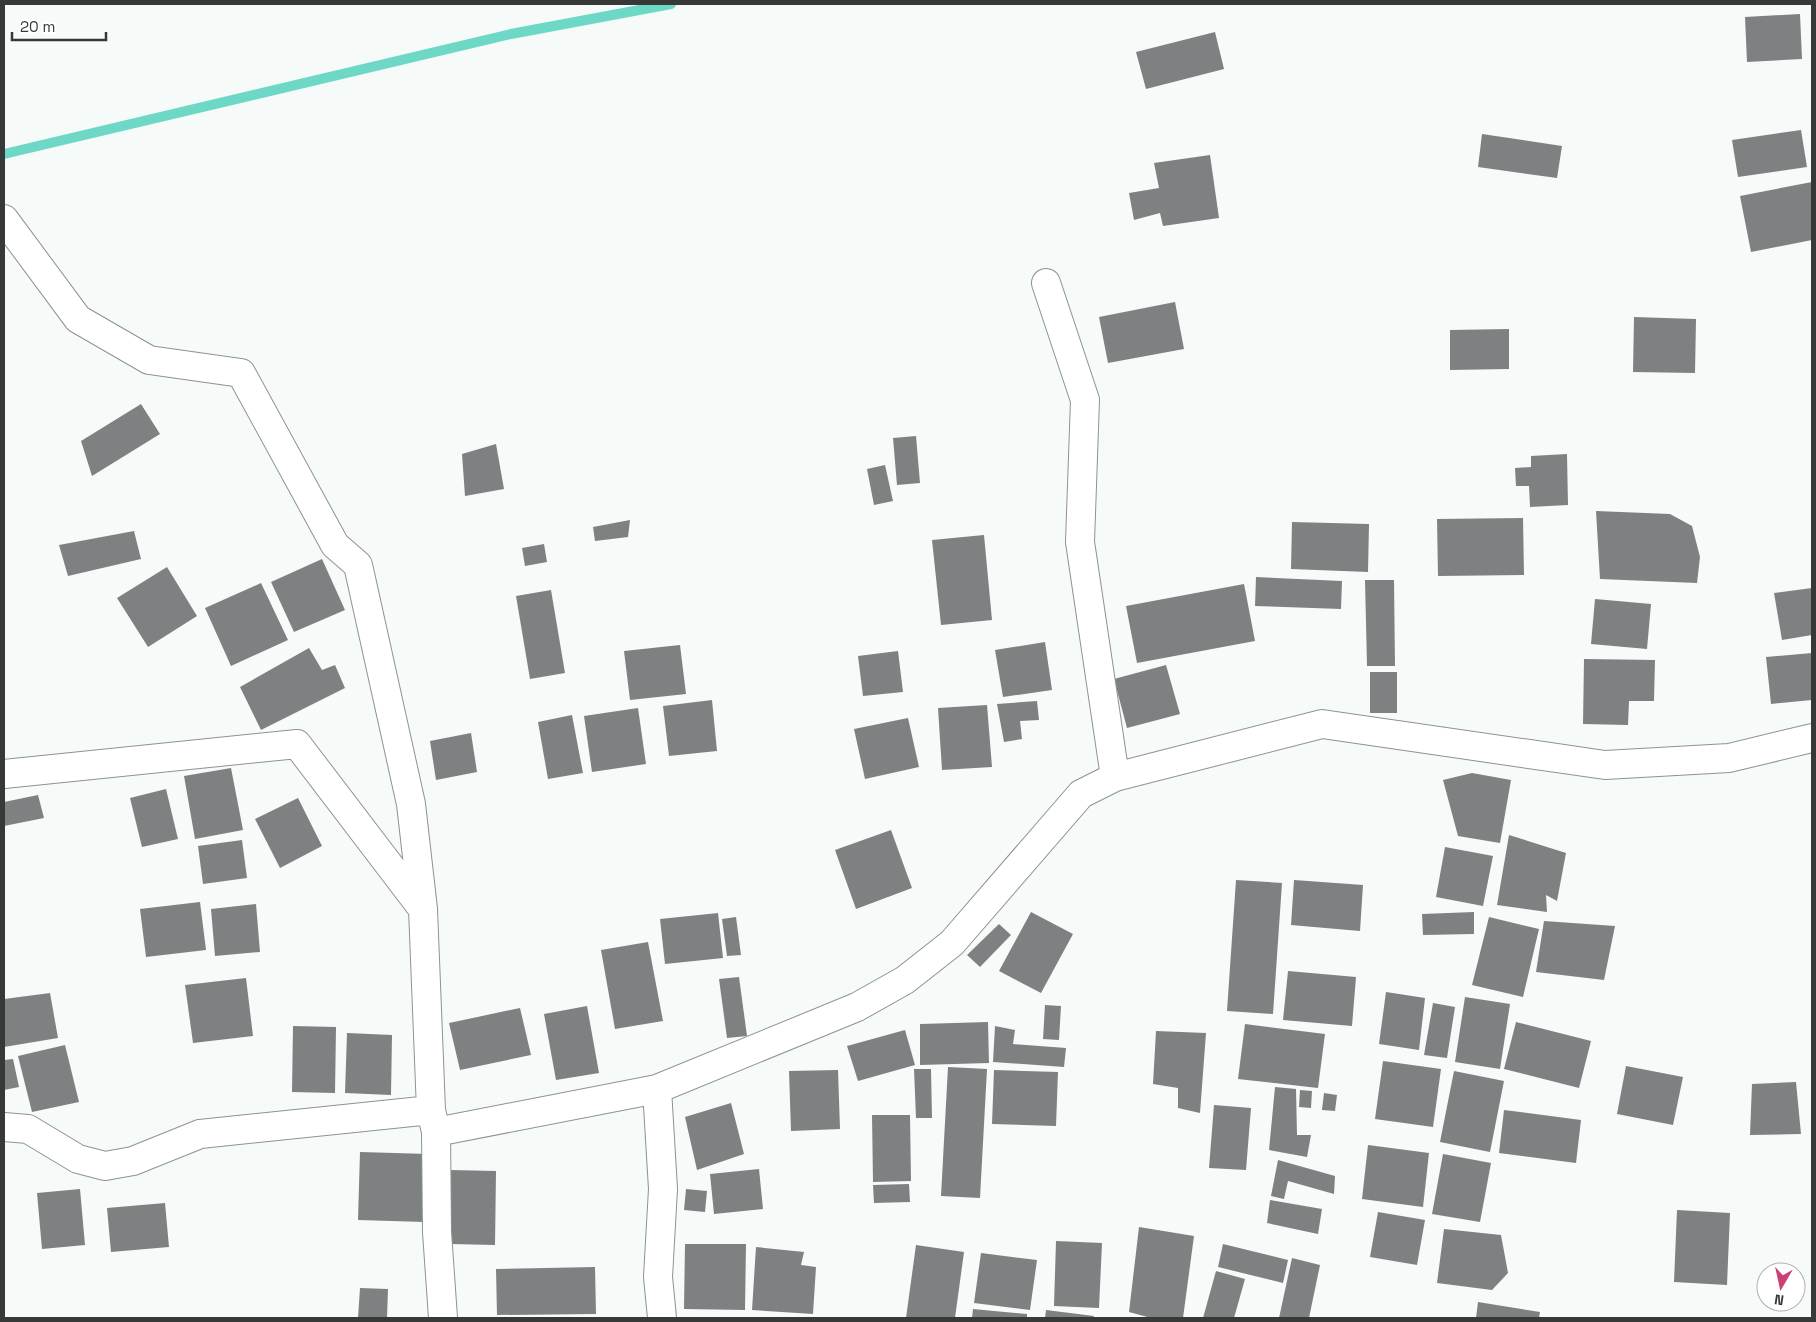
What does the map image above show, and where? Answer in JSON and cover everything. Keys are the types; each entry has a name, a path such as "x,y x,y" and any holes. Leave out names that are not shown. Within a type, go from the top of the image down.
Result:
{"street":[{"path":"4,219 78,319 150,360 241,373 335,545 358,565 411,804 423,909 434,1121 436,1232 443,1318"},
{"path":"1046,283 1085,400 1080,542 1115,777"},
{"path":"4,1126 28,1129 78,1159 105,1166 133,1161 200,1134 434,1121 657,1089 857,1007 905,980 952,943 1081,794 1115,777 1322,724 1605,765 1729,758 1812,738"},
{"path":"4,774 298,744 423,909"},
{"path":"657,1089 663,1189 658,1277 662,1318"}],"building":[{"path":"1800,14 1802,59 1747,62 1745,17"},
{"path":"1215,32 1224,69 1146,89 1136,52"},
{"path":"1801,130 1807,167 1738,177 1732,140"},
{"path":"1482,134 1562,146 1557,178 1478,167"},
{"path":"1210,155 1219,218 1163,226 1160,213 1134,220 1129,193 1159,188 1154,163"},
{"path":"1812,182 1812,240 1751,252 1740,196"},
{"path":"1175,302 1184,349 1108,363 1099,317"},
{"path":"1634,317 1696,319 1695,373 1633,372"},
{"path":"1509,329 1509,369 1450,370 1450,330"},
{"path":"141,404 160,434 92,476 81,441"},
{"path":"916,436 920,483 897,485 893,438"},
{"path":"496,444 504,489 465,496 462,454"},
{"path":"1567,454 1568,505 1530,507 1529,486 1516,486 1515,468 1531,467 1531,456"},
{"path":"885,465 893,501 874,505 867,469"},
{"path":"1596,511 1670,514 1692,526 1700,557 1697,583 1600,579"},
{"path":"1523,518 1524,575 1438,576 1437,519"},
{"path":"630,520 628,537 595,541 593,527"},
{"path":"1292,522 1369,524 1368,572 1291,569"},
{"path":"134,531 141,559 68,576 59,545"},
{"path":"984,535 992,620 941,625 932,540"},
{"path":"544,544 547,562 525,566 522,548"},
{"path":"322,559 345,610 294,632 271,582"},
{"path":"167,567 197,616 148,647 117,598"},
{"path":"1256,577 1342,581 1341,609 1255,606"},
{"path":"1365,580 1394,580 1395,666 1367,666"},
{"path":"261,583 288,640 231,666 205,608"},
{"path":"1244,584 1255,641 1137,663 1126,606"},
{"path":"1812,588 1812,635 1782,640 1774,593"},
{"path":"551,590 565,673 530,679 516,596"},
{"path":"1595,599 1651,604 1647,649 1591,644"},
{"path":"1045,642 1052,690 1003,697 995,650"},
{"path":"680,645 686,694 630,700 624,651"},
{"path":"309,648 322,670 335,665 345,688 261,730 240,687"},
{"path":"898,651 903,692 863,696 858,656"},
{"path":"1812,653 1812,700 1771,704 1766,657"},
{"path":"1584,659 1655,660 1654,701 1629,701 1628,725 1583,724"},
{"path":"1166,665 1180,714 1127,728 1114,679"},
{"path":"1370,672 1397,672 1397,713 1370,713"},
{"path":"712,700 717,751 669,756 663,706"},
{"path":"1037,701 1039,720 1020,721 1022,739 1004,742 997,704"},
{"path":"987,705 992,767 942,770 938,708"},
{"path":"638,708 646,764 592,772 584,716"},
{"path":"572,715 583,773 548,779 538,722"},
{"path":"908,718 919,767 865,779 854,729"},
{"path":"471,733 477,772 436,780 430,741"},
{"path":"231,768 243,830 195,839 184,776"},
{"path":"1472,773 1511,780 1500,843 1458,836 1443,780"},
{"path":"166,789 178,839 142,847 130,798"},
{"path":"38,795 44,818 4,826 4,802"},
{"path":"298,798 322,846 280,868 255,819"},
{"path":"891,830 912,888 856,909 835,850"},
{"path":"1509,835 1566,853 1557,901 1546,895 1547,912 1497,905"},
{"path":"242,840 247,878 203,884 198,846"},
{"path":"1445,847 1493,856 1483,906 1436,897"},
{"path":"1236,880 1282,883 1273,1014 1227,1011"},
{"path":"1294,880 1363,885 1360,931 1291,925"},
{"path":"200,902 206,950 146,957 140,909"},
{"path":"256,904 260,952 215,956 211,909"},
{"path":"1031,912 1073,934 1041,993 999,971"},
{"path":"1474,912 1474,934 1423,935 1422,914"},
{"path":"718,913 723,958 665,964 660,919"},
{"path":"736,917 741,955 727,956 722,919"},
{"path":"1489,917 1539,929 1523,997 1472,985"},
{"path":"1544,921 1615,926 1604,980 1536,972"},
{"path":"999,924 1011,935 980,967 967,955"},
{"path":"648,942 663,1021 615,1029 601,950"},
{"path":"1288,971 1356,977 1352,1026 1283,1020"},
{"path":"739,977 747,1036 727,1038 719,979"},
{"path":"246,978 253,1036 193,1043 185,985"},
{"path":"1386,992 1425,998 1419,1050 1379,1044"},
{"path":"50,993 58,1038 4,1047 4,999"},
{"path":"1465,997 1510,1004 1500,1069 1455,1062"},
{"path":"1433,1003 1455,1007 1447,1058 1424,1055"},
{"path":"1045,1005 1061,1006 1059,1040 1043,1039"},
{"path":"587,1006 599,1073 556,1080 544,1014"},
{"path":"520,1008 531,1055 460,1070 449,1023"},
{"path":"988,1022 989,1063 920,1065 920,1024"},
{"path":"1516,1022 1591,1041 1579,1088 1504,1069"},
{"path":"1245,1024 1325,1034 1318,1088 1238,1079"},
{"path":"293,1026 336,1027 335,1093 292,1092"},
{"path":"995,1026 1015,1030 1013,1044 1066,1048 1064,1067 993,1062"},
{"path":"905,1030 915,1065 858,1081 847,1046"},
{"path":"1156,1031 1206,1033 1200,1113 1178,1108 1178,1088 1153,1084"},
{"path":"347,1033 392,1035 391,1095 345,1093"},
{"path":"65,1045 79,1102 32,1112 18,1056"},
{"path":"13,1059 19,1087 4,1090 4,1060"},
{"path":"1383,1061 1441,1069 1433,1127 1375,1119"},
{"path":"1626,1066 1683,1077 1673,1125 1617,1114"},
{"path":"948,1067 987,1069 980,1198 941,1196"},
{"path":"914,1069 931,1069 932,1118 916,1118"},
{"path":"838,1070 840,1129 791,1131 789,1071"},
{"path":"994,1070 1058,1072 1056,1126 992,1124"},
{"path":"1454,1071 1504,1081 1490,1152 1440,1142"},
{"path":"1796,1082 1801,1134 1750,1135 1752,1084"},
{"path":"1275,1087 1296,1089 1297,1135 1311,1135 1307,1157 1269,1150"},
{"path":"1300,1090 1312,1091 1311,1108 1299,1107"},
{"path":"1324,1093 1337,1095 1335,1111 1322,1110"},
{"path":"731,1103 744,1154 697,1170 685,1117"},
{"path":"1214,1105 1251,1108 1246,1170 1209,1168"},
{"path":"1504,1110 1581,1120 1576,1163 1499,1153"},
{"path":"872,1115 910,1115 911,1181 873,1182"},
{"path":"1368,1145 1429,1153 1423,1207 1362,1199"},
{"path":"360,1152 428,1154 425,1222 358,1220"},
{"path":"1443,1154 1491,1163 1480,1222 1432,1214"},
{"path":"1278,1160 1335,1176 1334,1194 1288,1181 1284,1199 1271,1196"},
{"path":"759,1169 763,1209 714,1214 710,1174"},
{"path":"450,1170 496,1171 495,1245 450,1244"},
{"path":"909,1184 910,1202 874,1203 873,1185"},
{"path":"80,1189 85,1245 42,1249 37,1193"},
{"path":"686,1189 707,1191 705,1212 684,1210"},
{"path":"1270,1200 1322,1209 1318,1234 1267,1223"},
{"path":"165,1203 169,1247 111,1252 107,1208"},
{"path":"1677,1210 1730,1213 1727,1285 1674,1282"},
{"path":"1378,1212 1425,1220 1417,1265 1370,1257"},
{"path":"1139,1227 1194,1236 1183,1318 1151,1318 1129,1312"},
{"path":"1444,1229 1501,1235 1508,1273 1492,1290 1437,1283"},
{"path":"1056,1241 1102,1243 1099,1308 1054,1306"},
{"path":"685,1244 746,1244 745,1310 684,1309"},
{"path":"1223,1244 1288,1260 1283,1283 1218,1267"},
{"path":"916,1245 964,1252 955,1318 906,1318"},
{"path":"756,1247 804,1252 801,1265 816,1267 813,1314 752,1310"},
{"path":"981,1253 1037,1260 1030,1310 974,1303"},
{"path":"1292,1258 1320,1265 1309,1318 1279,1318"},
{"path":"595,1267 596,1314 497,1315 496,1269"},
{"path":"1216,1271 1245,1279 1234,1318 1203,1318"},
{"path":"360,1288 388,1289 387,1318 358,1318"},
{"path":"1478,1302 1540,1312 1539,1318 1476,1318"},
{"path":"973,1309 1027,1314 1027,1318 972,1318"},
{"path":"1046,1310 1094,1316 1093,1318 1045,1318"}],"waterway":[{"path":"4,154 511,34 671,4"}]}
